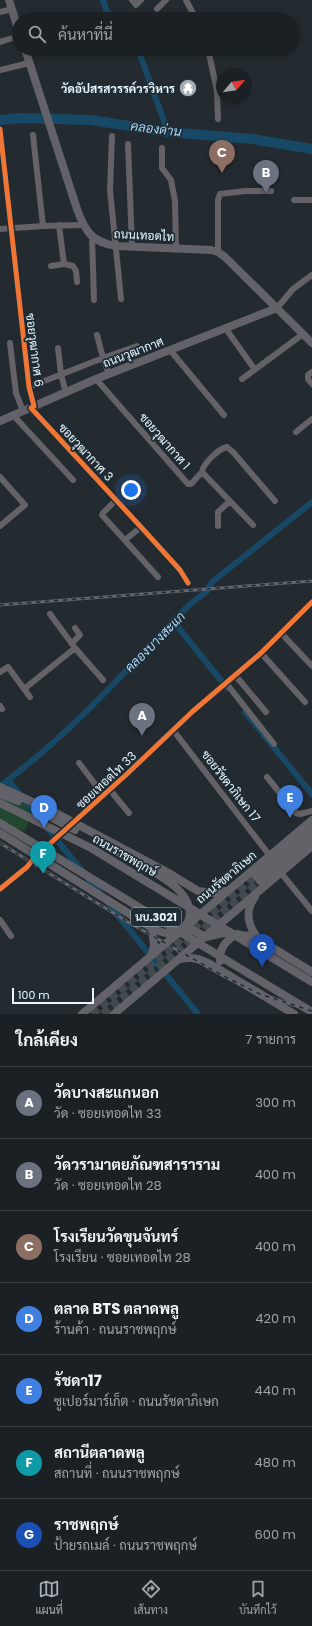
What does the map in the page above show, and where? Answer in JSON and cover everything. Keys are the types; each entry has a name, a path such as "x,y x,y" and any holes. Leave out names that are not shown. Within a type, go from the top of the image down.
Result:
{"main road":[{"path":"9,0 13,12"},
{"name":"ถนนเทอดไท","path":"27,56 82,225 92,236 105,244 117,246 212,250 218,252"},
{"path":"218,252 226,257 312,343"},
{"name":"ถนนวุฒากาศ","path":"0,421 96,379 276,308"},
{"path":"1,790 146,867 198,891"},
{"name":"ถนนราชพฤกษ์","path":"1,790 74,822 198,891 213,893 230,889"},
{"name":"ถนนราชพฤกษ์","path":"0,803 91,848 312,982"},
{"name":"ถนนรัชดาภิเษก","path":"82,1014 312,820"},
{"name":"นบ.3021","path":"0,823 312,1012"},
{"name":"ถนนรัชดาภิเษก","path":"312,829 258,878 312,837"},
{"path":"0,833 152,928 167,933 172,933 186,926 190,915 185,898 173,884 146,867"},
{"name":"นบ.3021","path":"0,837 132,919 152,928 154,946 152,954"},
{"path":"114,1014 312,846"},
{"path":"260,940 250,927 248,918 252,900 261,890"},
{"path":"186,926 206,936 219,933 241,935 260,940 312,972"},
{"path":"221,963 221,949 230,938 241,935"},
{"path":"206,936 209,951 221,963 227,972"},
{"path":"179,960 190,957 200,959 227,972 294,1014"}],"street":[{"path":"132,0 136,5 141,0"},
{"path":"156,9 166,0"},
{"path":"186,0 192,12"},
{"path":"0,12 12,9"},
{"path":"0,42 12,38"},
{"path":"210,56 217,91 218,119"},
{"path":"0,70 30,64"},
{"name":"ซอยวุฒากาศ 6","path":"0,129 29,387 30,408"},
{"path":"33,135 43,226"},
{"path":"112,136 110,190 117,246 121,299"},
{"path":"128,144 132,247"},
{"path":"162,148 162,168 171,180 175,201 176,248"},
{"path":"218,252 218,200 220,194 245,191 271,191"},
{"path":"294,200 312,200"},
{"path":"59,225 64,264"},
{"path":"0,229 82,225"},
{"path":"92,236 94,300"},
{"path":"51,266 64,264 76,268 77,282"},
{"path":"276,308 293,289 312,275"},
{"path":"226,329 253,366"},
{"path":"242,379 303,334"},
{"path":"97,335 109,374"},
{"path":"10,342 16,393 30,408"},
{"path":"29,387 137,346"},
{"path":"58,348 61,374 66,392"},
{"path":"170,350 224,415"},
{"path":"312,372 308,375 308,379 312,384"},
{"name":"ซอยวุฒากาศ 1","path":"96,379 188,484 191,484 202,472 253,525"},
{"name":"ซอยวุฒากาศ 3","path":"30,408 141,526 180,570 188,583"},
{"path":"14,415 73,480"},
{"path":"296,432 312,419"},
{"path":"202,472 204,465 223,448 227,447 276,501"},
{"path":"0,477 25,505 0,526"},
{"path":"116,500 102,514 158,577"},
{"path":"218,526 218,512 230,501"},
{"path":"125,540 141,526"},
{"name":"ซอยเทอดไท 33","path":"0,889 27,867 34,858 104,796 192,712 261,653 312,602"},
{"path":"50,614 103,680"},
{"path":"24,689 74,645 80,635 76,628"},
{"path":"281,633 312,666"},
{"path":"261,653 305,702"},
{"path":"0,672 8,668 30,697"},
{"path":"235,675 266,712"},
{"path":"224,685 274,744"},
{"name":"ซอยรัชดาภิเษก 17","path":"173,730 270,856"},
{"path":"79,763 104,796"},
{"path":"267,777 296,813 300,814 312,811"},
{"path":"110,790 129,813"},
{"path":"281,873 312,911"},
{"path":"0,920 11,936"}],"green space":[{"path":"0,790 35,806 25,831 0,824"}],"waterway":[{"path":"103,0 108,12"},
{"path":"141,56 168,132"},
{"name":"คลองด่าน","path":"0,120 20,118 91,120 168,132 252,139 312,149"},
{"name":"คลองบางสะแก","path":"0,786 24,768 91,707 173,621 189,605 207,591 212,582 312,502"},
{"path":"173,621 227,688"},
{"path":"245,712 312,794"},
{"path":"8,780 100,893"},
{"path":"107,902 198,1014"}],"tunnel":[{"path":"92,1014 256,876"},
{"path":"103,1014 260,881"}],"railway":[{"path":"0,605 312,581"},
{"path":"0,843 128,922 227,978 260,994 312,1011"}],"cycle path":[{"path":"0,129 29,387 34,406"},
{"path":"31,408 180,570 188,583"},
{"path":"0,889 27,867 34,858 128,773 192,712 261,653 312,602"}],"place":[{"name":"วัดอัปสรสวรรค์วรวิหาร","path":"188,88"},
{"name":"โรงเรียนวัดขุนจันทร์","path":"222,173"},
{"name":"วัดวรามาตยภัณฑสาราราม","path":"266,193"},
{"name":"วัดบางสะแกนอก","path":"142,736"},
{"name":"รัชดา17","path":"290,818"},
{"name":"ตลาด BTS ตลาดพลู","path":"44,828"},
{"name":"สถานีตลาดพลู","path":"43,874"},
{"name":"ราชพฤกษ์","path":"262,967"}]}
